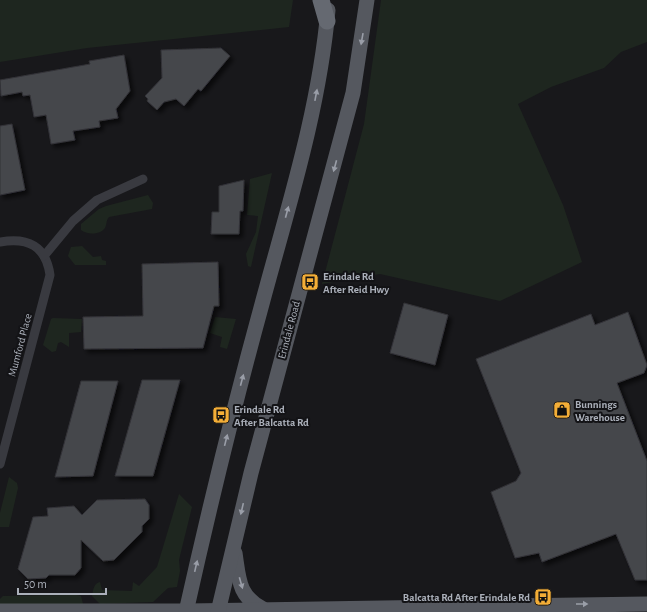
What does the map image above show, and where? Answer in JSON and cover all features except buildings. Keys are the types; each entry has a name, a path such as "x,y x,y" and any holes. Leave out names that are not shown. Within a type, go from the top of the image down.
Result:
{"highway":[{"path":"321,0 327,21"}],"main road":[{"path":"187,611 231,417 308,133 327,21 329,0"},
{"name":"Erindale Road","path":"218,611 251,473 349,108 364,29 367,0"},
{"path":"234,546 243,590 251,603 263,610"},
{"path":"0,611 554,608 647,604"}],"street":[{"path":"0,242 22,240 34,245 44,256 73,221 97,200 143,179"},
{"name":"Mumford Place","path":"0,464 49,285 50,276 44,256"}],"shaded area":[{"path":"0,0 293,0 289,27 87,48 0,62"},
{"path":"381,0 647,0 647,42 621,52 604,68 551,87 518,104 563,205 582,262 500,301 380,274 322,284 364,124"},
{"path":"272,173 251,267 248,266 246,254 256,232 258,216 247,215 250,179"},
{"path":"148,195 153,203 152,209 109,217 105,228 97,233 87,233 81,230 81,224 99,209"},
{"path":"82,246 93,257 101,256 102,260 106,261 106,265 75,265 68,256 71,247"},
{"path":"215,317 236,319 227,349 220,347 222,337 210,333"},
{"path":"51,319 82,319 81,332 69,333 69,347 61,342 58,343 56,351 52,352 43,345"},
{"path":"9,477 17,483 18,488 9,527 0,527 0,513"},
{"path":"179,494 192,507 179,560 180,571 177,587 168,588 153,602 100,604 92,596 96,584 100,582 102,590 132,591 133,582 139,586 157,567"},
{"path":"3,596 81,596 83,604 0,604 0,599"}],"place":[{"name":"Erindale Rd After Reid Hwy","path":"310,282"},
{"name":"Bunnings Warehouse","path":"562,410"},
{"name":"Erindale Rd After Balcatta Rd","path":"221,415"},
{"name":"Balcatta Rd After Erindale Rd","path":"543,597"}]}
